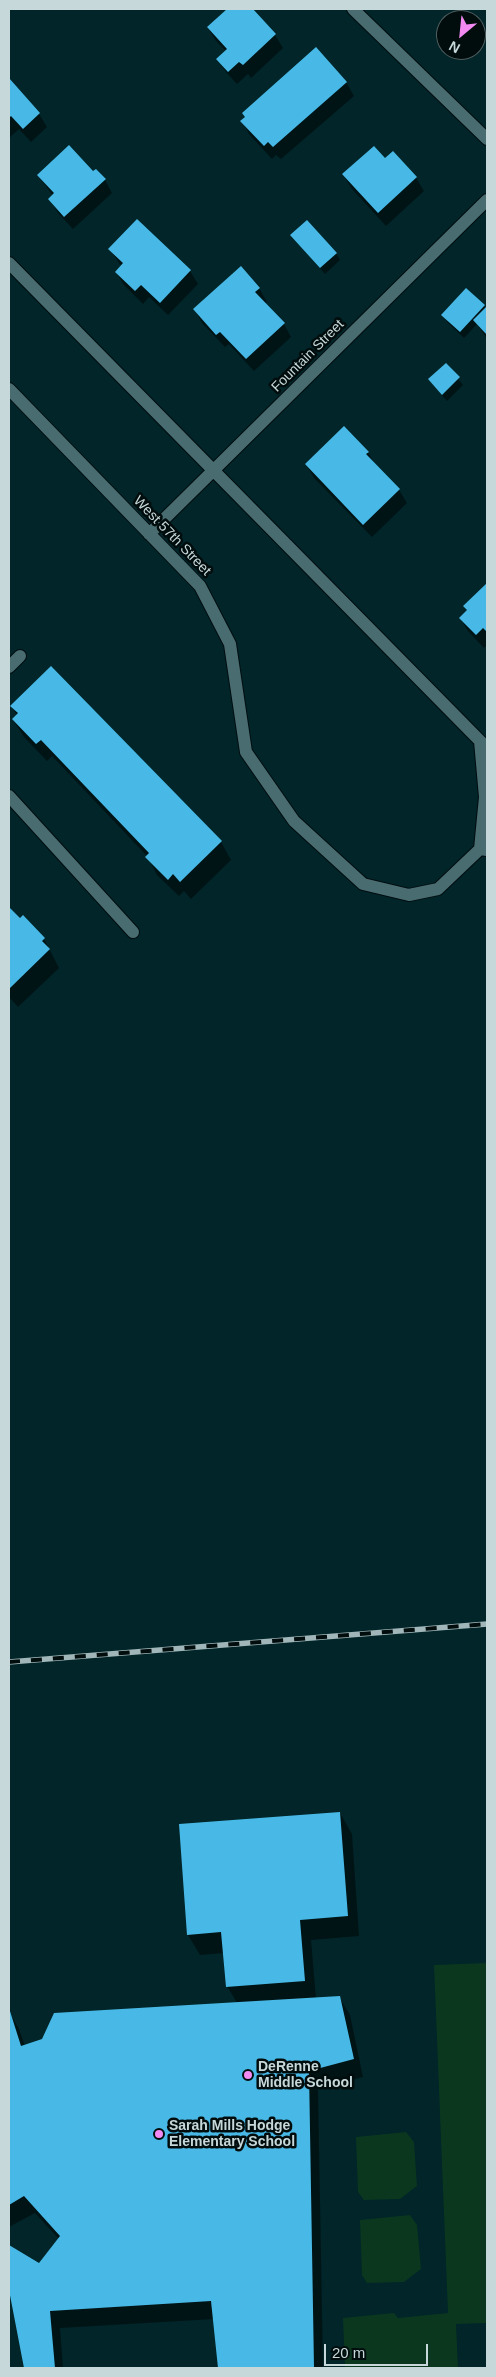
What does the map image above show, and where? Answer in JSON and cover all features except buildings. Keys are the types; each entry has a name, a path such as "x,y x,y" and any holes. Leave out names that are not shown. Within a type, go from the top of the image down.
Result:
{"street":[{"path":"353,9 487,139"},
{"name":"Fountain Street","path":"149,534 487,200"},
{"path":"9,263 484,744 484,850"},
{"name":"West 57th Street","path":"9,389 200,586 230,644 246,752 294,821 363,884 409,895 438,888 484,850"},
{"path":"9,667 20,656"},
{"path":"9,796 133,932"}],"green space":[{"path":"487,1963 487,2323 456,2324 458,2368 345,2368 343,2318 394,2313 398,2318 448,2313 434,1965"},
{"path":"406,2132 414,2142 417,2186 400,2199 364,2200 358,2192 356,2137"},
{"path":"410,2215 417,2225 421,2269 404,2282 367,2283 362,2275 360,2220"}],"railway":[{"path":"9,1662 487,1624"}],"place":[{"name":"DeRenne Middle School","path":"248,2075"},
{"name":"Sarah Mills Hodge Elementary School","path":"159,2134"}]}
